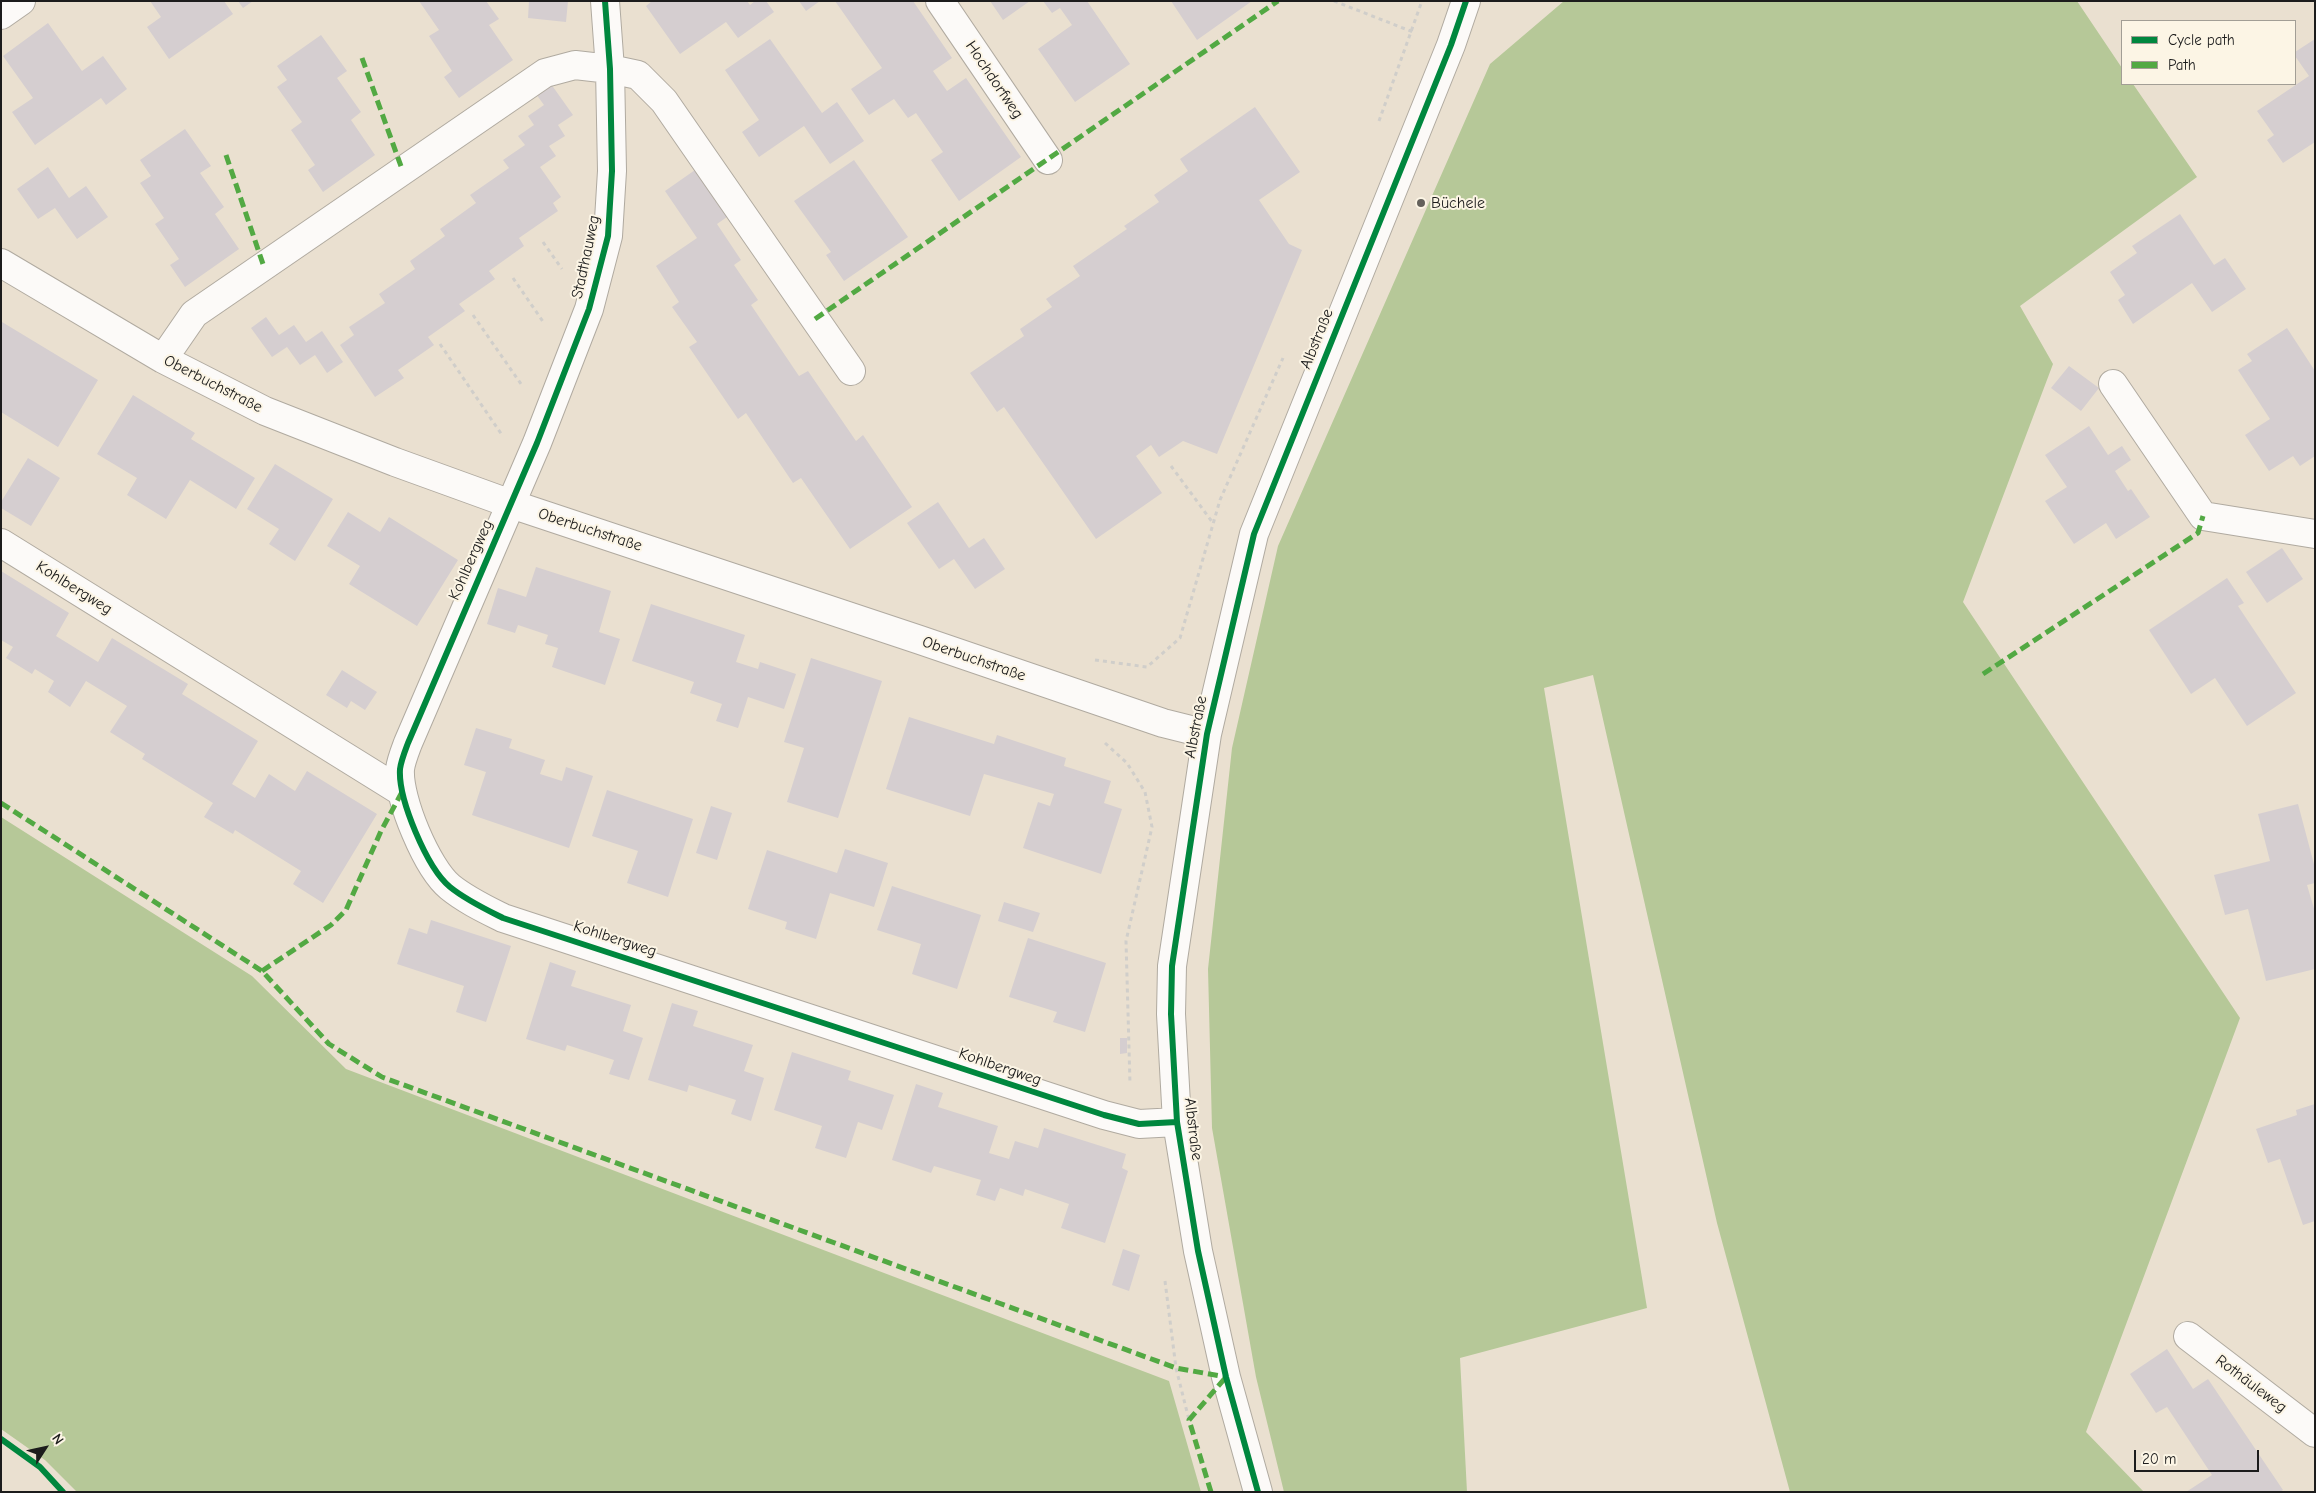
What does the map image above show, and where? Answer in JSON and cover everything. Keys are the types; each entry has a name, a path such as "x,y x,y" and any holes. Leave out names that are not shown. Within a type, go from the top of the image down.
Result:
{"street":[{"path":"1,15 21,1"},
{"name":"Stadthauweg","path":"511,504 570,361 589,309 608,236 612,171 610,69 605,1"},
{"name":"Hochdorfweg","path":"940,1 1048,160"},
{"name":"Albstraße","path":"1258,1492 1226,1377 1198,1251 1177,1122 1171,1014 1172,966 1207,734 1254,534 1451,45 1466,1"},
{"path":"163,359 194,314 545,73 575,65 638,74 664,101 851,371"},
{"name":"Oberbuchstraße","path":"1,262 163,359 265,410 395,462 511,504 920,640 1164,724 1207,734"},
{"path":"2114,384 2203,516 2315,534"},
{"name":"Kohlbergweg","path":"511,504 408,743 400,768 402,792 414,826 430,860 449,886 477,905 503,918 1104,1115 1139,1124 1177,1122"},
{"name":"Kohlbergweg","path":"1,543 402,792"},
{"name":"Rothäuleweg","path":"2188,1336 2315,1433"}],"path":[{"path":"1334,1 1451,45"},
{"path":"1377,125 1422,1"},
{"path":"513,278 570,361"},
{"path":"473,316 547,418"},
{"path":"440,344 504,437 527,464"},
{"path":"1120,663 1147,667 1180,638 1220,500 1284,355"},
{"path":"1172,466 1214,523"},
{"path":"1176,1368 1189,1420"}],"green space":[{"path":"1564,1 2077,1 2121,67 2121,85 2134,85 2197,177 2020,306 2053,364 1963,602 2240,1018 2086,1432 2144,1492 1790,1492 1717,1223 1593,675 1544,688 1647,1308 1460,1358 1467,1492 1284,1492 1256,1377 1212,1128 1208,969 1232,748 1278,546 1490,64"},
{"path":"1,817 252,976 346,1069 1169,1381 1201,1492 77,1492 45,1460 1,1429"}],"building":[{"path":"150,1 224,1 233,14 169,59 147,27 161,17"},
{"path":"238,1 253,1 243,8"},
{"path":"419,1 486,1 499,19 489,25 513,60 459,98 444,77 452,71 429,36 439,30"},
{"path":"529,1 568,1 566,22 528,18"},
{"path":"652,1 747,1 750,5 755,1 766,1 774,12 738,38 726,22 680,54 646,6"},
{"path":"799,1 820,1 806,11"},
{"path":"835,1 913,1 952,58 933,71 947,91 966,78 1021,157 959,201 931,160 943,152 916,113 908,118 894,99 869,115 851,89 882,68"},
{"path":"990,1 1030,1 1003,20"},
{"path":"1043,1 1087,1 1130,64 1075,102 1038,49 1072,25 1060,8 1052,13"},
{"path":"1171,1 1252,1 1197,40"},
{"path":"48,23 82,71 103,56 127,89 106,105 101,98 35,145 12,112 33,98 3,56"},
{"path":"321,35 347,71 337,78 361,112 351,120 375,155 323,192 308,170 315,165 291,130 302,122 277,87 287,80 277,66"},
{"path":"770,39 822,113 837,102 864,141 830,164 804,126 759,157 742,132 759,120 725,70"},
{"path":"2315,39 2315,142 2283,163 2267,140 2274,135 2257,111 2309,76 2296,57 2296,51"},
{"path":"551,84 573,115 558,125 565,136 549,146 556,156 540,167 561,197 553,203 558,211 519,238 524,246 489,271 495,279 459,304 465,311 428,337 434,345 398,370 404,378 375,397 340,345 354,335 349,327 385,303 379,294 415,269 410,261 445,236 440,229 476,203 470,195 509,168 503,160 525,145 518,136 534,125 528,116 544,105 536,94"},
{"path":"1255,107 1300,172 1259,200 1289,244 1302,250 1217,454 1183,441 1159,457 1151,445 1136,456 1162,493 1096,539 1004,407 997,412 970,373 1024,336 1020,329 1052,307 1046,299 1080,276 1073,266 1127,229 1124,226 1159,202 1154,195 1188,171 1180,159"},
{"path":"185,129 211,166 200,173 224,207 215,214 239,249 185,287 170,265 179,259 155,224 164,218 140,183 151,176 140,160"},
{"path":"854,160 908,237 844,281 826,255 831,252 794,201"},
{"path":"48,167 69,198 86,186 108,217 77,239 55,208 38,219 17,189"},
{"path":"695,170 727,217 717,224 741,260 734,265 758,300 751,305 799,376 808,371 856,441 863,435 912,507 850,549 801,478 793,483 746,413 738,419 689,347 697,342 672,307 679,302 656,266 697,238 665,191"},
{"path":"2180,214 2214,265 2225,258 2246,289 2212,312 2192,283 2133,324 2118,300 2125,295 2110,272 2137,253 2132,246"},
{"path":"266,317 279,335 294,325 306,342 322,331 343,362 327,373 315,355 300,365 287,347 272,357 251,328"},
{"path":"2,322 98,380 58,447 1,412"},
{"path":"2287,328 2315,371 2315,456 2300,466 2293,456 2269,471 2245,435 2270,419 2238,370 2252,361 2247,354"},
{"path":"2069,366 2099,388 2081,411 2051,388"},
{"path":"133,395 195,433 191,439 255,478 236,509 190,480 166,519 127,495 137,478 97,454"},
{"path":"2089,426 2108,455 2122,446 2131,460 2115,471 2128,491 2131,489 2150,517 2116,539 2106,523 2074,544 2045,501 2067,487 2045,455"},
{"path":"28,458 60,478 31,526 1,508 1,502"},
{"path":"275,464 333,499 295,561 269,544 279,529 247,509"},
{"path":"938,502 969,548 984,538 1005,569 975,589 954,559 939,569 907,523"},
{"path":"348,512 380,532 389,517 458,560 417,626 349,584 360,566 327,546"},
{"path":"2282,548 2303,579 2267,603 2246,572"},
{"path":"536,567 611,591 599,632 620,639 605,685 552,667 558,648 545,644 548,635 518,625 515,633 487,624 498,588 526,597"},
{"path":"1,571 69,613 56,636 98,662 112,638 188,684 182,694 258,741 232,784 255,798 269,774 295,791 307,771 377,814 323,903 293,884 301,871 235,830 233,834 204,817 213,803 142,759 145,754 110,732 127,706 86,681 70,707 48,692 54,681 35,669 32,674 6,658 13,647 1,640"},
{"path":"2227,578 2244,603 2238,606 2296,693 2247,726 2215,678 2191,694 2149,630"},
{"path":"651,604 745,635 736,662 758,669 760,662 796,674 784,709 748,697 738,728 716,721 722,704 690,693 694,682 632,661"},
{"path":"811,658 882,681 838,818 787,802 804,748 784,742"},
{"path":"342,670 377,692 365,710 351,701 347,708 326,695"},
{"path":"909,717 994,744 997,735 1066,758 1064,766 1111,781 1104,803 1122,809 1101,874 1023,848 1038,802 1050,806 1054,794 984,774 970,816 886,789"},
{"path":"476,728 512,739 509,748 545,760 540,774 562,781 566,767 593,776 569,848 472,815 486,772 464,765"},
{"path":"607,790 693,819 668,897 627,883 638,851 592,836"},
{"path":"2298,804 2315,868 2315,883 2307,885 2315,912 2315,969 2266,981 2248,909 2225,915 2214,875 2270,861 2258,814"},
{"path":"711,806 732,813 717,860 696,853"},
{"path":"845,849 888,863 874,907 830,893 816,939 785,929 787,922 748,909 767,850 837,873"},
{"path":"892,886 981,915 957,989 912,974 921,944 877,930"},
{"path":"1004,902 1040,913 1033,932 998,921"},
{"path":"431,920 511,946 486,1022 456,1012 464,986 397,964 409,928 427,934"},
{"path":"1028,938 1106,963 1085,1032 1053,1022 1057,1012 1009,997"},
{"path":"550,962 576,971 571,986 631,1005 623,1031 643,1038 629,1080 609,1074 614,1060 567,1045 565,1051 526,1039"},
{"path":"672,1003 698,1011 693,1026 753,1045 744,1071 764,1078 751,1121 731,1114 736,1100 689,1085 687,1092 648,1080"},
{"path":"1120,1038 1127,1038 1127,1053 1120,1054"},
{"path":"792,1052 851,1071 848,1080 894,1095 882,1130 858,1122 846,1158 815,1148 822,1126 774,1110"},
{"path":"916,1084 943,1093 938,1107 998,1126 989,1153 1009,1159 1015,1141 1038,1148 1044,1128 1126,1154 1122,1168 1128,1171 1105,1243 1061,1228 1069,1204 1025,1189 1023,1196 1000,1188 995,1201 976,1195 981,1180 934,1166 931,1173 892,1160"},
{"path":"2315,1104 2315,1221 2303,1225 2280,1159 2268,1163 2256,1129 2297,1115 2296,1110"},
{"path":"1123,1249 1140,1255 1129,1291 1112,1285"},
{"path":"2167,1349 2193,1389 2208,1379 2283,1490 2280,1492 2186,1492 2212,1475 2167,1407 2156,1413 2130,1374"}],"marked path":[{"path":"815,319 1278,1"},
{"path":"362,58 402,169"},
{"path":"226,155 264,267"},
{"path":"1983,674 2198,533 2203,516"},
{"path":"262,971 331,925 346,910 381,831 402,792"},
{"path":"1,803 262,971 329,1044 382,1077 1176,1368 1226,1377"},
{"path":"1211,1492 1189,1420 1226,1377"}],"cycle path":[{"path":"605,1 610,69 612,171 608,236 589,309 537,443 402,759 400,769 401,782 409,815 432,865 441,878 456,892 503,918 1104,1115 1139,1124 1177,1122"},
{"path":"1258,1492 1226,1377 1198,1251 1177,1122 1171,1014 1172,966 1207,734 1254,534 1451,45 1466,1"},
{"path":"1,1439 40,1467 63,1492"}],"place":[{"name":"Büchele","path":"1421,203"}]}
